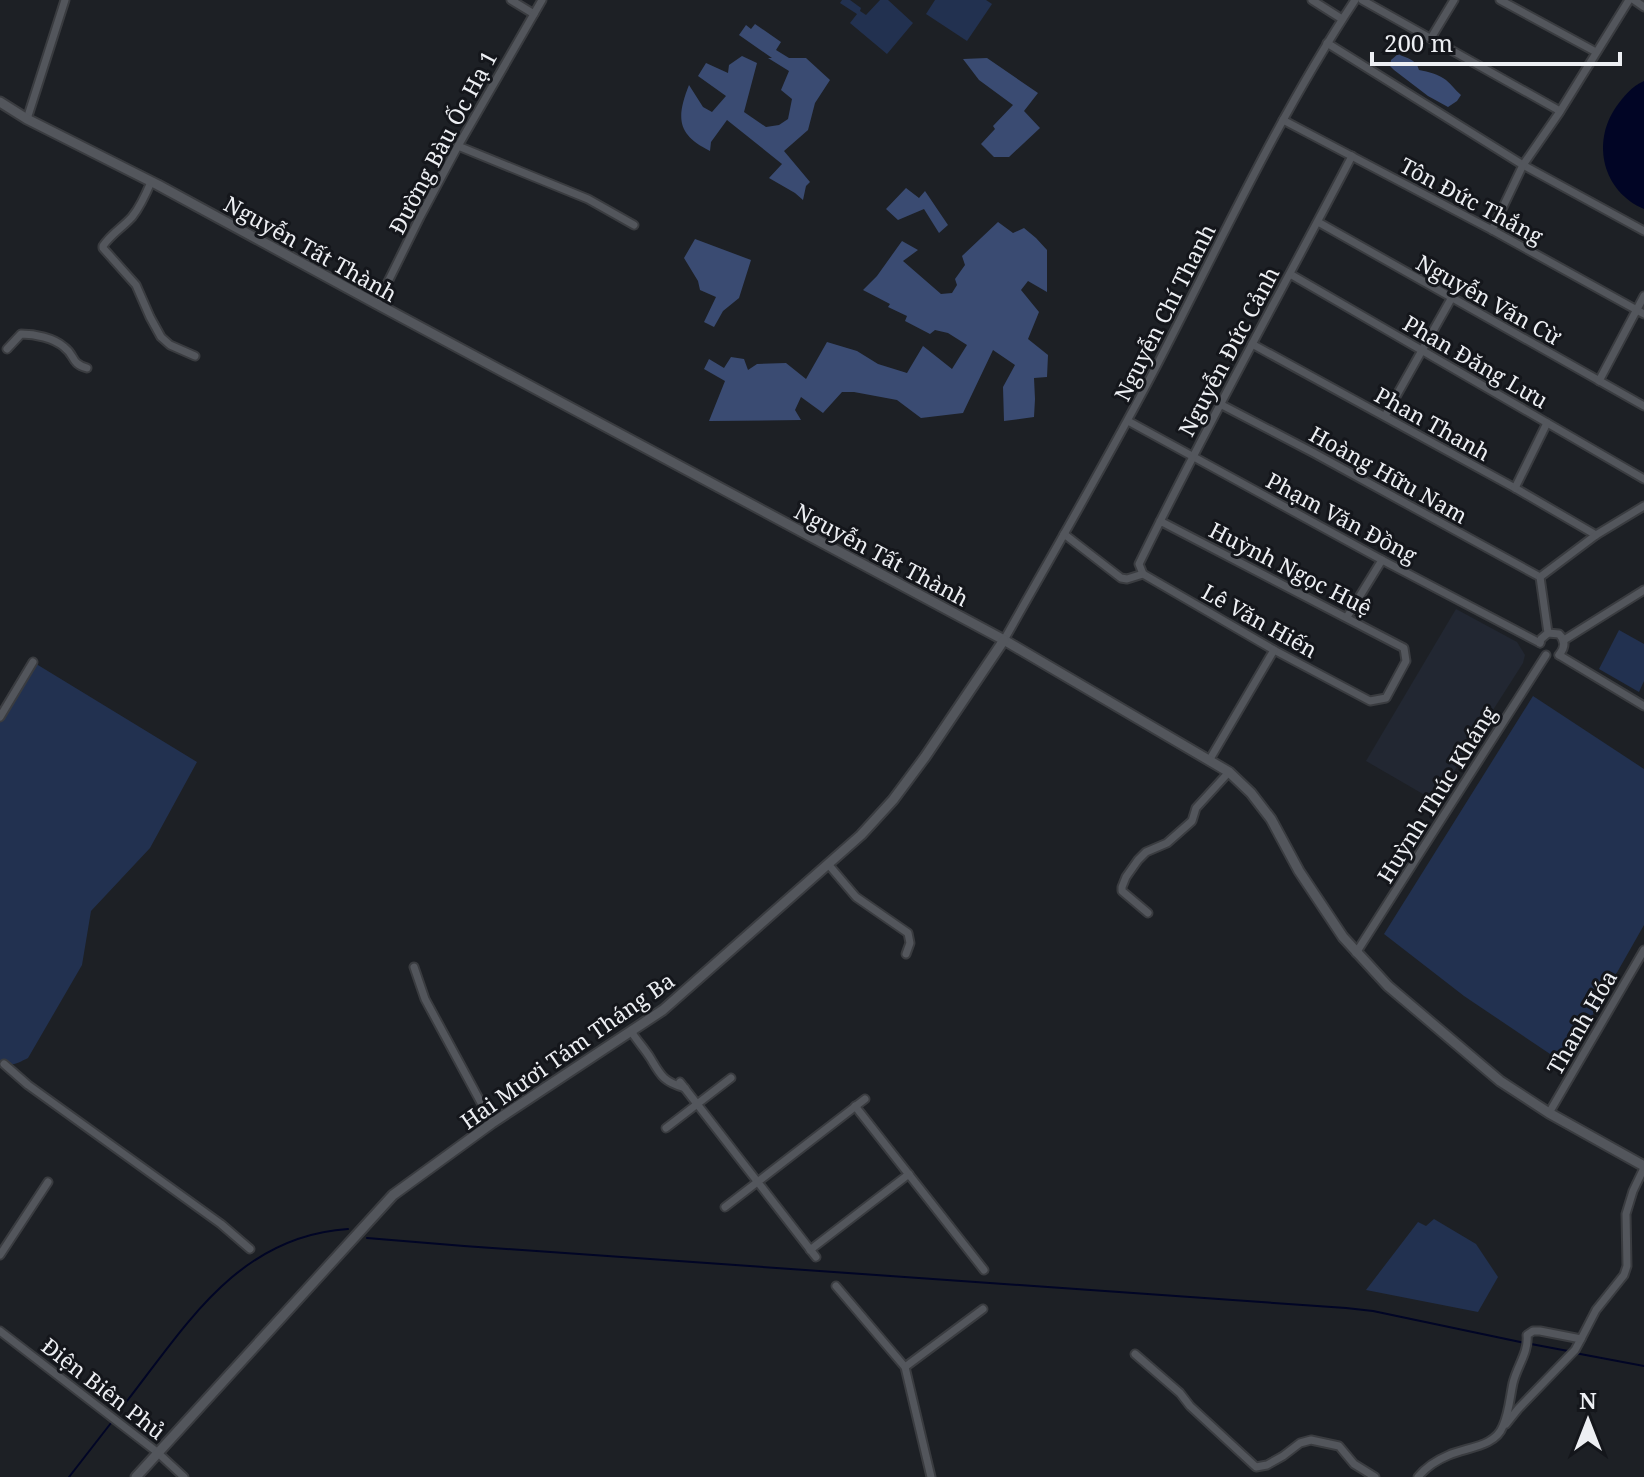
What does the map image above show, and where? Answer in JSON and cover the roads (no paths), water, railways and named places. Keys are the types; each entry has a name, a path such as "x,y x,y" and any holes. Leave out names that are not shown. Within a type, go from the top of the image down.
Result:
{"main road":[{"name":"Nguyễn Tất Thành","path":"0,102 1004,640 1210,759 1251,793 1271,819 1299,871 1343,937 1388,986 1500,1081 1644,1167"},
{"name":"Hai Mươi Tám Tháng Ba","path":"136,1477 393,1195 492,1123 663,1010 861,835 893,800 925,757 1004,640"}],"street":[{"path":"27,119 65,0"},
{"path":"511,0 534,14"},
{"name":"Đường Bàu Ốc Hạ 1","path":"377,304 458,146 542,0"},
{"path":"1312,0 1342,19"},
{"name":"Nguyễn Chí Thanh","path":"1004,640 1128,421 1283,120 1355,0"},
{"path":"1362,0 1560,111"},
{"path":"1431,38 1454,0"},
{"path":"1500,0 1596,52"},
{"path":"1492,230 1523,165 1631,0 1644,7"},
{"path":"1327,43 1523,165 1644,231"},
{"name":"Tôn Đức Thắng","path":"1283,120 1640,312"},
{"path":"458,146 588,199 634,225"},
{"name":"Nguyễn Đức Cảnh","path":"1143,574 1139,564 1192,456 1352,156"},
{"path":"151,182 134,214 109,237 103,247 136,285 161,337 170,345 195,356"},
{"name":"Nguyễn Văn Cừ","path":"1318,222 1644,406"},
{"name":"Phan Đăng Lưu","path":"1290,274 1644,479"},
{"path":"1599,381 1640,312 1644,296"},
{"path":"1385,416 1451,299"},
{"path":"7,349 19,335 45,338 64,347 76,364 87,368"},
{"name":"Phan Thanh","path":"1252,344 1596,535"},
{"name":"Hoàng Hữu Nam","path":"1220,404 1540,577"},
{"name":"Phạm Văn Đồng","path":"1128,421 1540,643"},
{"path":"1515,488 1547,423"},
{"path":"1548,633 1540,577 1596,535 1644,506"},
{"name":"Huỳnh Ngọc Huệ","path":"1160,521 1404,648 1406,661 1386,698 1370,701"},
{"name":"Lê Văn Hiến","path":"1064,534 1121,578 1143,574 1370,701"},
{"path":"1347,617 1382,560"},
{"path":"1564,640 1644,590"},
{"path":"1559,655 1564,640 1559,634 1548,633 1540,643 1546,655 1559,655 1644,706"},
{"path":"1210,759 1274,650"},
{"name":"Huỳnh Thúc Kháng","path":"1356,953 1546,655"},
{"path":"0,717 33,662"},
{"path":"1148,913 1122,891 1130,870 1146,852 1167,843 1192,821 1196,808 1229,772"},
{"path":"828,864 856,897 908,933 910,943 906,954"},
{"name":"Thanh Hóa","path":"1549,1113 1644,950"},
{"path":"414,967 425,999 492,1123"},
{"path":"631,1031 654,1068 668,1082 682,1085 813,1253 909,1174"},
{"path":"1,1065 221,1224 250,1249"},
{"path":"666,1128 731,1078"},
{"path":"725,1207 865,1099"},
{"path":"855,1106 984,1270"},
{"path":"1418,1477 1450,1454 1492,1440 1573,1352 1596,1310 1624,1275 1627,1266 1626,1214 1644,1167"},
{"path":"0,1255 48,1182"},
{"path":"836,1286 905,1367 931,1477"},
{"path":"905,1367 983,1309"},
{"name":"Điện Biên Phủ","path":"0,1331 157,1452 184,1477"},
{"path":"1503,1429 1514,1382 1527,1348 1527,1335 1540,1331 1581,1339"},
{"path":"1135,1354 1180,1393 1253,1465 1263,1467 1300,1443 1311,1440 1339,1446 1354,1464 1375,1477"}],"waterway":[{"path":"127,1401 195,1315 246,1266 276,1248 310,1235 348,1229"},
{"path":"367,1238 1346,1308 1525,1343"},
{"path":"1531,1344 1568,1351"},
{"path":"1575,1353 1644,1366"},
{"path":"69,1477 111,1423"}]}
